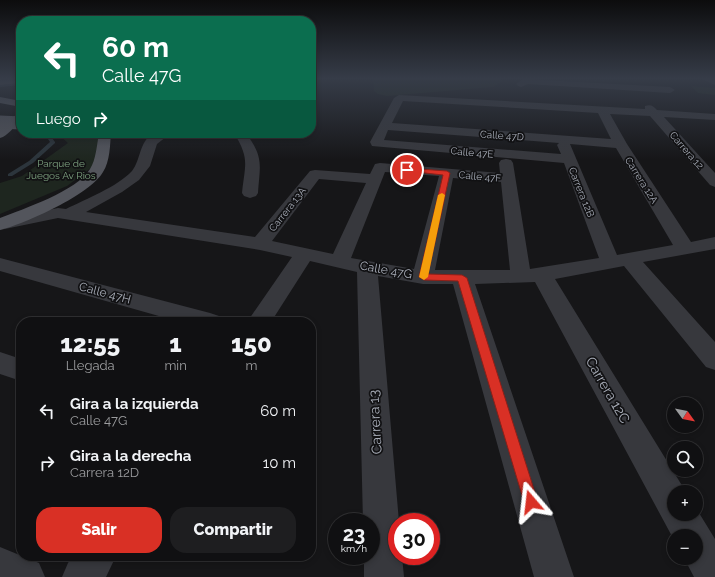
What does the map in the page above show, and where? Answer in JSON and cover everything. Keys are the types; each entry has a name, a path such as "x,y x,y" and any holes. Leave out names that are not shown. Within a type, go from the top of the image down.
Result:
{"main road":[{"path":"0,114 16,115"},
{"path":"0,134 16,119"},
{"path":"0,122 16,122"},
{"path":"0,225 68,194 86,182 97,170 104,138"}],"street":[{"path":"385,126 394,106"},
{"path":"476,106 554,114 656,107 714,117"},
{"name":"Carrera 12B","path":"552,106 569,159 619,259 715,360"},
{"path":"686,106 696,115"},
{"name":"Carrera 12","path":"656,107 669,130 715,182"},
{"path":"392,110 407,111"},
{"name":"Carrera 12A","path":"602,110 618,126 620,144 685,248"},
{"path":"595,124 618,126"},
{"name":"Calle 47D","path":"385,126 620,144"},
{"name":"Calle 47E","path":"385,126 376,142 381,144 569,159"},
{"path":"654,129 669,130"},
{"name":"Carrera 12C","path":"504,135 508,178 532,276 667,494"},
{"path":"63,214 129,181 139,171 150,142 155,138"},
{"path":"243,138 250,148 252,158 250,194"},
{"name":"Carrera 13","path":"378,173 354,264 384,577"},
{"path":"424,277 447,173"},
{"name":"Calle 47F","path":"315,174 447,173 508,178"},
{"name":"Carrera 13A","path":"260,244 315,174"},
{"path":"63,214 68,194"},
{"name":"Calle 47G","path":"0,225 63,214 260,244 424,277 462,278 532,276 619,259 715,243"},
{"path":"262,317 304,253"},
{"name":"Calle 47H","path":"0,264 192,317"},
{"path":"462,278 554,577"},
{"path":"0,363 16,368"},
{"path":"703,555 715,576"},
{"path":"82,577 93,561"},
{"path":"0,567 25,577"}],"green space":[{"name":"Parque de Juegos Av Rios","path":"62,138 99,138 96,164 67,186 0,214 0,183 22,176 68,143"}],"waterway":[{"path":"10,175 31,162 53,142 50,138"}],"slow traffic":[{"path":"424,277 442,195"}],"route":[{"path":"407,170 447,173 424,277 462,278 531,502"}]}
